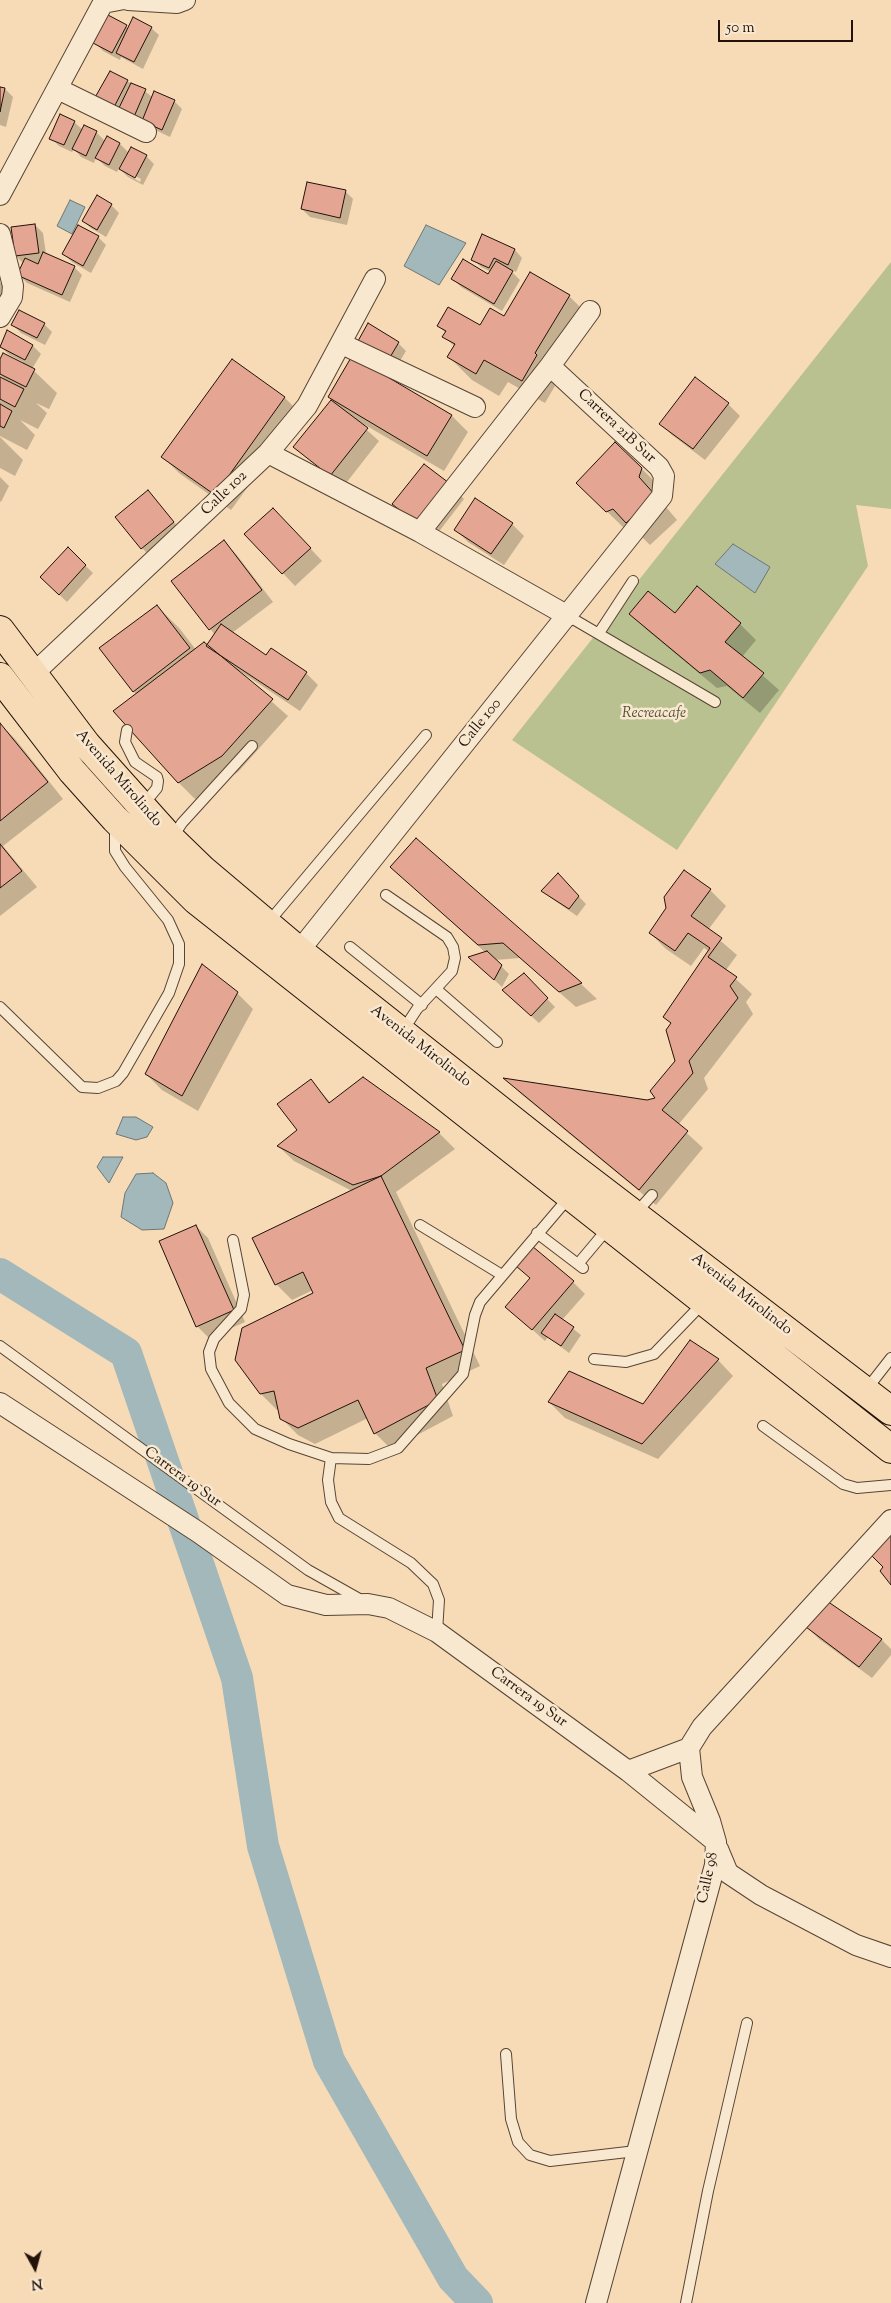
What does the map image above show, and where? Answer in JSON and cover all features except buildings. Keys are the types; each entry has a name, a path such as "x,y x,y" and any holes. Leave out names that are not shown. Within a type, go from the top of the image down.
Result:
{"main road":[{"name":"Avenida Mirolindo","path":"0,630 86,744 141,808 203,870 268,924 296,963"},
{"name":"Avenida Mirolindo","path":"0,677 72,771 115,819 196,900 296,963 395,1041 427,1067 570,1196 891,1449"},
{"path":"296,963 306,1000 365,1049 427,1067"},
{"name":"Avenida Mirolindo","path":"427,1067 457,1062 477,1071 562,1141 564,1148 563,1160 644,1204 891,1411"}],"street":[{"path":"0,195 103,3 119,0"},
{"path":"128,0 176,3 185,0"},
{"path":"58,89 146,132"},
{"path":"0,234 13,286 12,297 0,317"},
{"name":"Calle 102","path":"33,674 268,453 308,406 342,344 374,279"},
{"path":"420,532 550,366 590,311"},
{"path":"342,344 475,407"},
{"name":"Carrera 21B Sur","path":"550,366 659,467 664,476 662,496"},
{"path":"268,453 420,532 568,616"},
{"name":"Calle 100","path":"296,963 662,496"},
{"name":"Carrera 19 Sur","path":"0,1403 198,1532 286,1594 326,1605 368,1604 389,1608 437,1632 628,1771 716,1843"},
{"path":"628,1771 689,1748 702,1727 891,1520"},
{"name":"Calle 98","path":"596,2303 636,2151 716,1865 716,1843 710,1821 692,1777 689,1748"},
{"path":"716,1843 728,1872 761,1895 856,1945 891,1957"}],"lane":[{"path":"599,633 633,581"},
{"path":"568,616 715,702"},
{"path":"127,730 126,742 135,762 157,777 158,781 157,788 141,808"},
{"path":"268,924 426,735"},
{"path":"171,839 182,823 252,746"},
{"path":"0,1007 82,1086 98,1088 116,1081 124,1073 169,993 178,964 179,944 168,920 125,867 115,850 115,819"},
{"path":"386,895 446,937 453,947 456,958 452,971 422,1005 395,1041"},
{"path":"350,947 422,1005"},
{"path":"436,988 497,1042"},
{"path":"233,1240 244,1295 241,1309 214,1339 209,1352 211,1369 229,1403 255,1429 289,1444 331,1458 369,1459 398,1448 463,1374 480,1302 570,1196"},
{"path":"420,1225 502,1275"},
{"path":"537,1233 580,1266 609,1227"},
{"path":"594,1360 626,1362 654,1354 704,1302"},
{"name":"Carrera 19 Sur","path":"0,1346 308,1570 368,1604"},
{"path":"866,1391 891,1358"},
{"path":"763,1426 843,1484 857,1488 891,1485"},
{"path":"331,1458 328,1480 331,1502 339,1518 411,1563 433,1584 439,1600 437,1632"},
{"path":"686,2303 708,2191 747,2023"},
{"path":"506,2054 510,2119 518,2142 530,2155 550,2161 636,2151"}],"green space":[{"name":"Recreacafe","path":"891,262 891,509 856,505 868,566 677,850 512,740"}],"shaded area":[{"path":"70,200 85,207 72,234 57,226"},
{"path":"426,225 466,243 439,285 404,266"},
{"path":"733,544 770,567 755,593 715,564"},
{"path":"123,1117 136,1117 153,1127 147,1137 136,1140 116,1134"},
{"path":"103,1157 123,1157 109,1183 97,1167"},
{"path":"153,1173 166,1183 173,1203 164,1229 142,1230 121,1217 125,1193 136,1174"}],"waterway":[{"path":"0,1274 126,1353 237,1678 263,1846 329,2061 453,2278 477,2303"}]}
